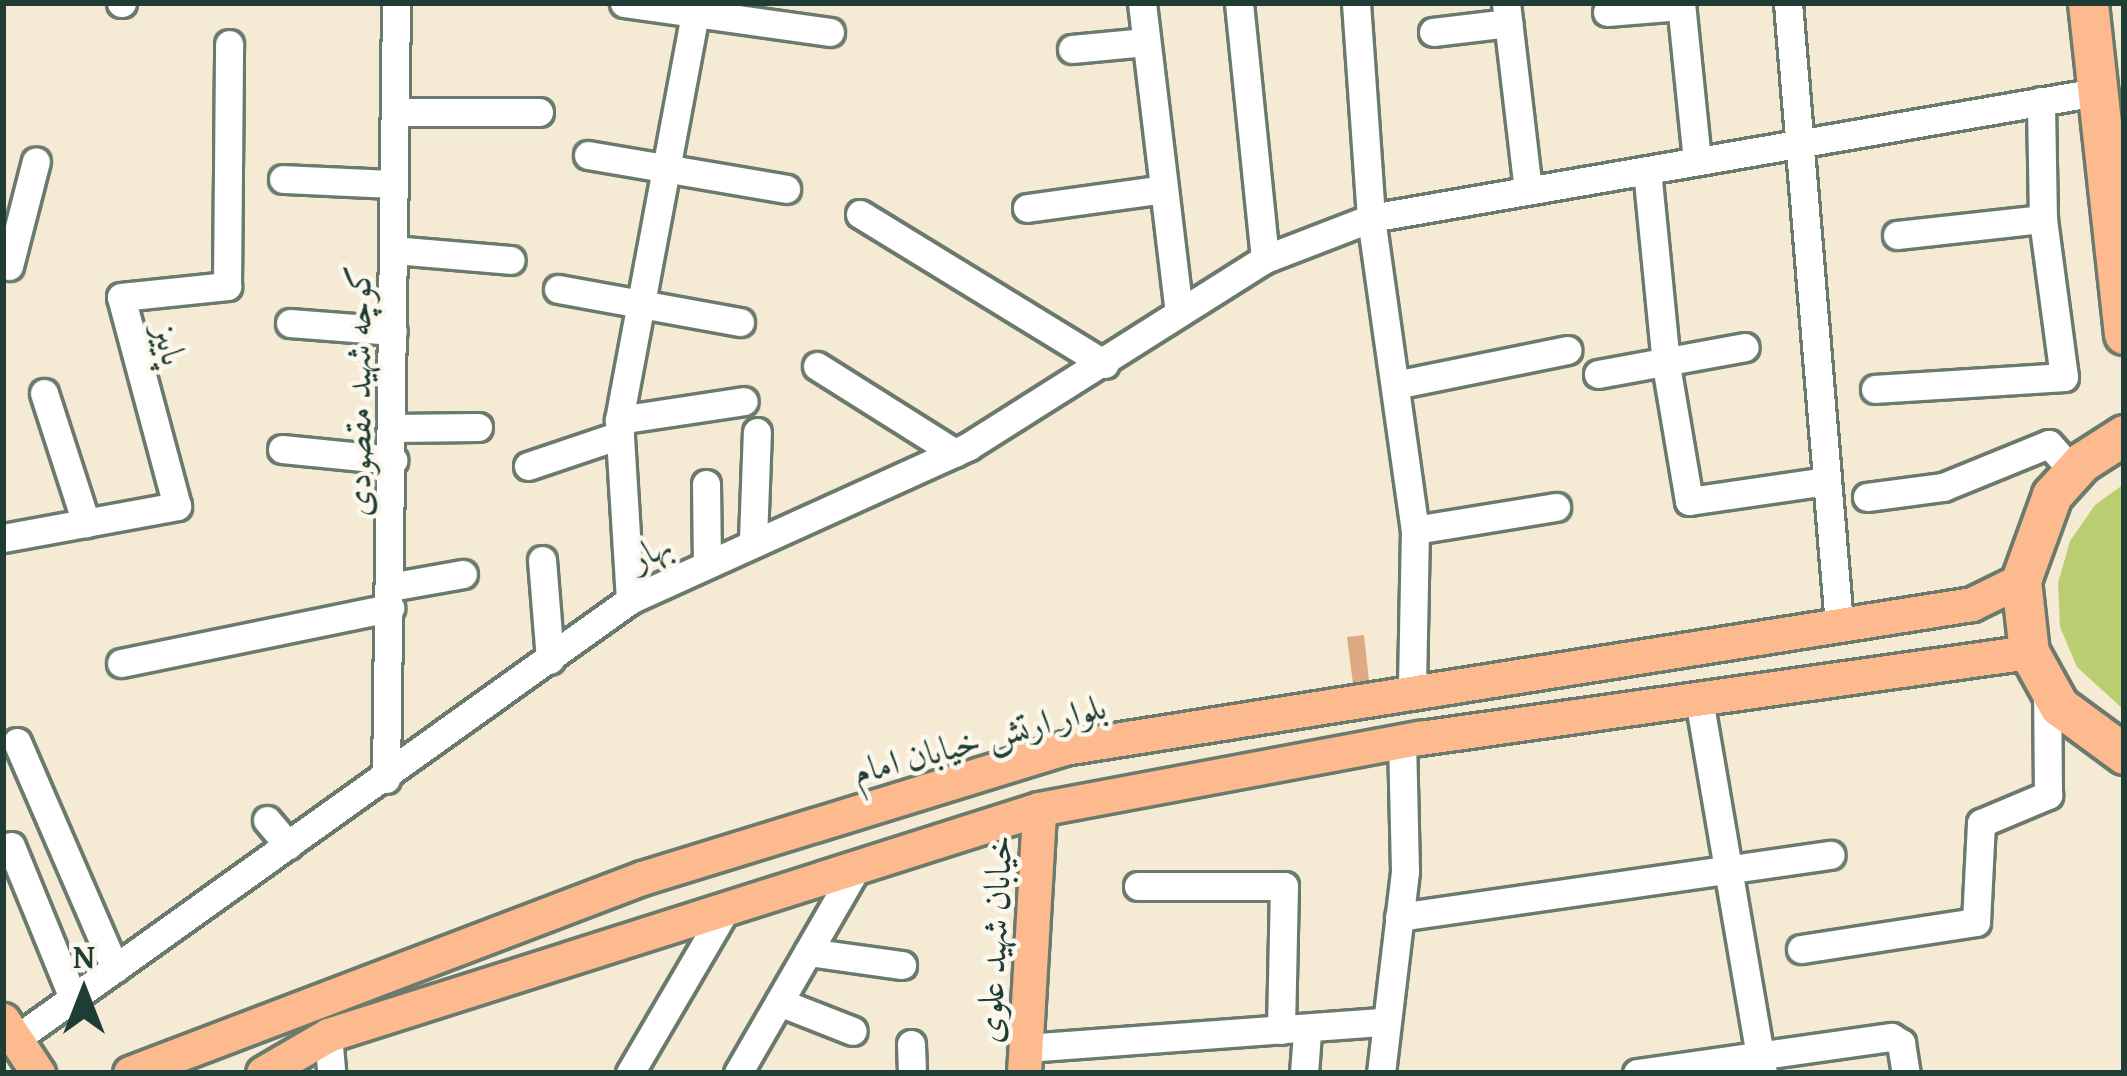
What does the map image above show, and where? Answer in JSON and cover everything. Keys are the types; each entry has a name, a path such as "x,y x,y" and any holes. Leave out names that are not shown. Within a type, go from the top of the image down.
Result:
{"highway":[{"path":"2088,3 2124,334"},
{"path":"2123,427 2073,472 2031,536 2021,580 2038,668 2059,706 2124,754"}],"main road":[{"name":"بلوار ارتش خیابان امام","path":"130,1073 642,878 1064,748 1958,606 2021,580"},
{"path":"1958,606 1974,620 1977,636 1958,662"},
{"path":"262,1073 328,1035 1039,809 1402,742 1958,662 2038,668"},
{"name":"خیابان شهید علوی","path":"1025,1061 1039,809"},
{"path":"9,1030 38,1073"}],"street":[{"name":"کوچه شهید مقصودی","path":"386,778 397,3"},
{"path":"624,3 696,8 830,32"},
{"path":"1142,3 1179,314"},
{"path":"1239,3 1265,259"},
{"path":"1356,3 1371,218 1415,530 1412,693"},
{"path":"1788,3 1839,625"},
{"path":"1607,12 1681,4 1697,161"},
{"path":"630,600 619,427 696,8"},
{"path":"1433,32 1507,13 1528,190"},
{"path":"1072,49 1147,42"},
{"name":"پاییز","path":"4,535 177,506 121,297 227,286 229,44"},
{"name":"بهار","path":"9,1030 73,998 115,969 630,600 753,539 955,453 1105,364 1265,259 1371,218 2097,92"},
{"path":"1875,389 2065,376 2043,219 2041,101"},
{"path":"395,112 539,112"},
{"path":"588,155 667,164 786,189"},
{"path":"36,161 6,266 37,274"},
{"path":"1647,170 1666,365 1690,501 1826,482"},
{"path":"283,179 394,184"},
{"path":"1027,208 1164,189"},
{"path":"860,214 1105,364"},
{"path":"1897,235 2043,219"},
{"path":"394,250 511,260"},
{"path":"557,289 740,322"},
{"path":"290,323 393,331"},
{"path":"1598,374 1745,347"},
{"path":"1395,385 1567,350"},
{"path":"817,366 955,453"},
{"path":"44,393 86,523"},
{"path":"528,466 619,427 744,401"},
{"path":"393,428 478,427"},
{"path":"753,539 757,432"},
{"path":"1867,497 1943,487 2049,444 2073,472"},
{"path":"282,449 393,460"},
{"path":"706,484 707,562"},
{"path":"1415,530 1556,507"},
{"path":"542,560 550,660"},
{"path":"121,663 390,597 463,574"},
{"path":"1802,950 1976,922 1981,823 2048,795 2038,668"},
{"path":"1699,699 1761,1065"},
{"path":"17,742 115,969"},
{"path":"1381,1073 1399,917 1402,742"},
{"path":"267,820 287,845"},
{"path":"11,846 73,998"},
{"path":"1399,917 1831,854"},
{"path":"738,1073 856,867"},
{"path":"1138,886 1284,886 1294,1032 1304,1073"},
{"path":"630,1073 726,909"},
{"path":"808,952 902,965"},
{"path":"779,1002 853,1031"},
{"path":"1025,1061 1384,1022"},
{"path":"328,1035 331,1073"},
{"path":"1637,1073 1761,1065 1891,1037 1900,1043 1906,1073"},
{"path":"911,1044 912,1073"}],"green space":[{"path":"2124,484 2124,710 2077,667 2060,627 2058,583 2070,541 2095,505"}],"building":[{"path":"1364,635 1369,681 1353,684 1347,637"}]}
